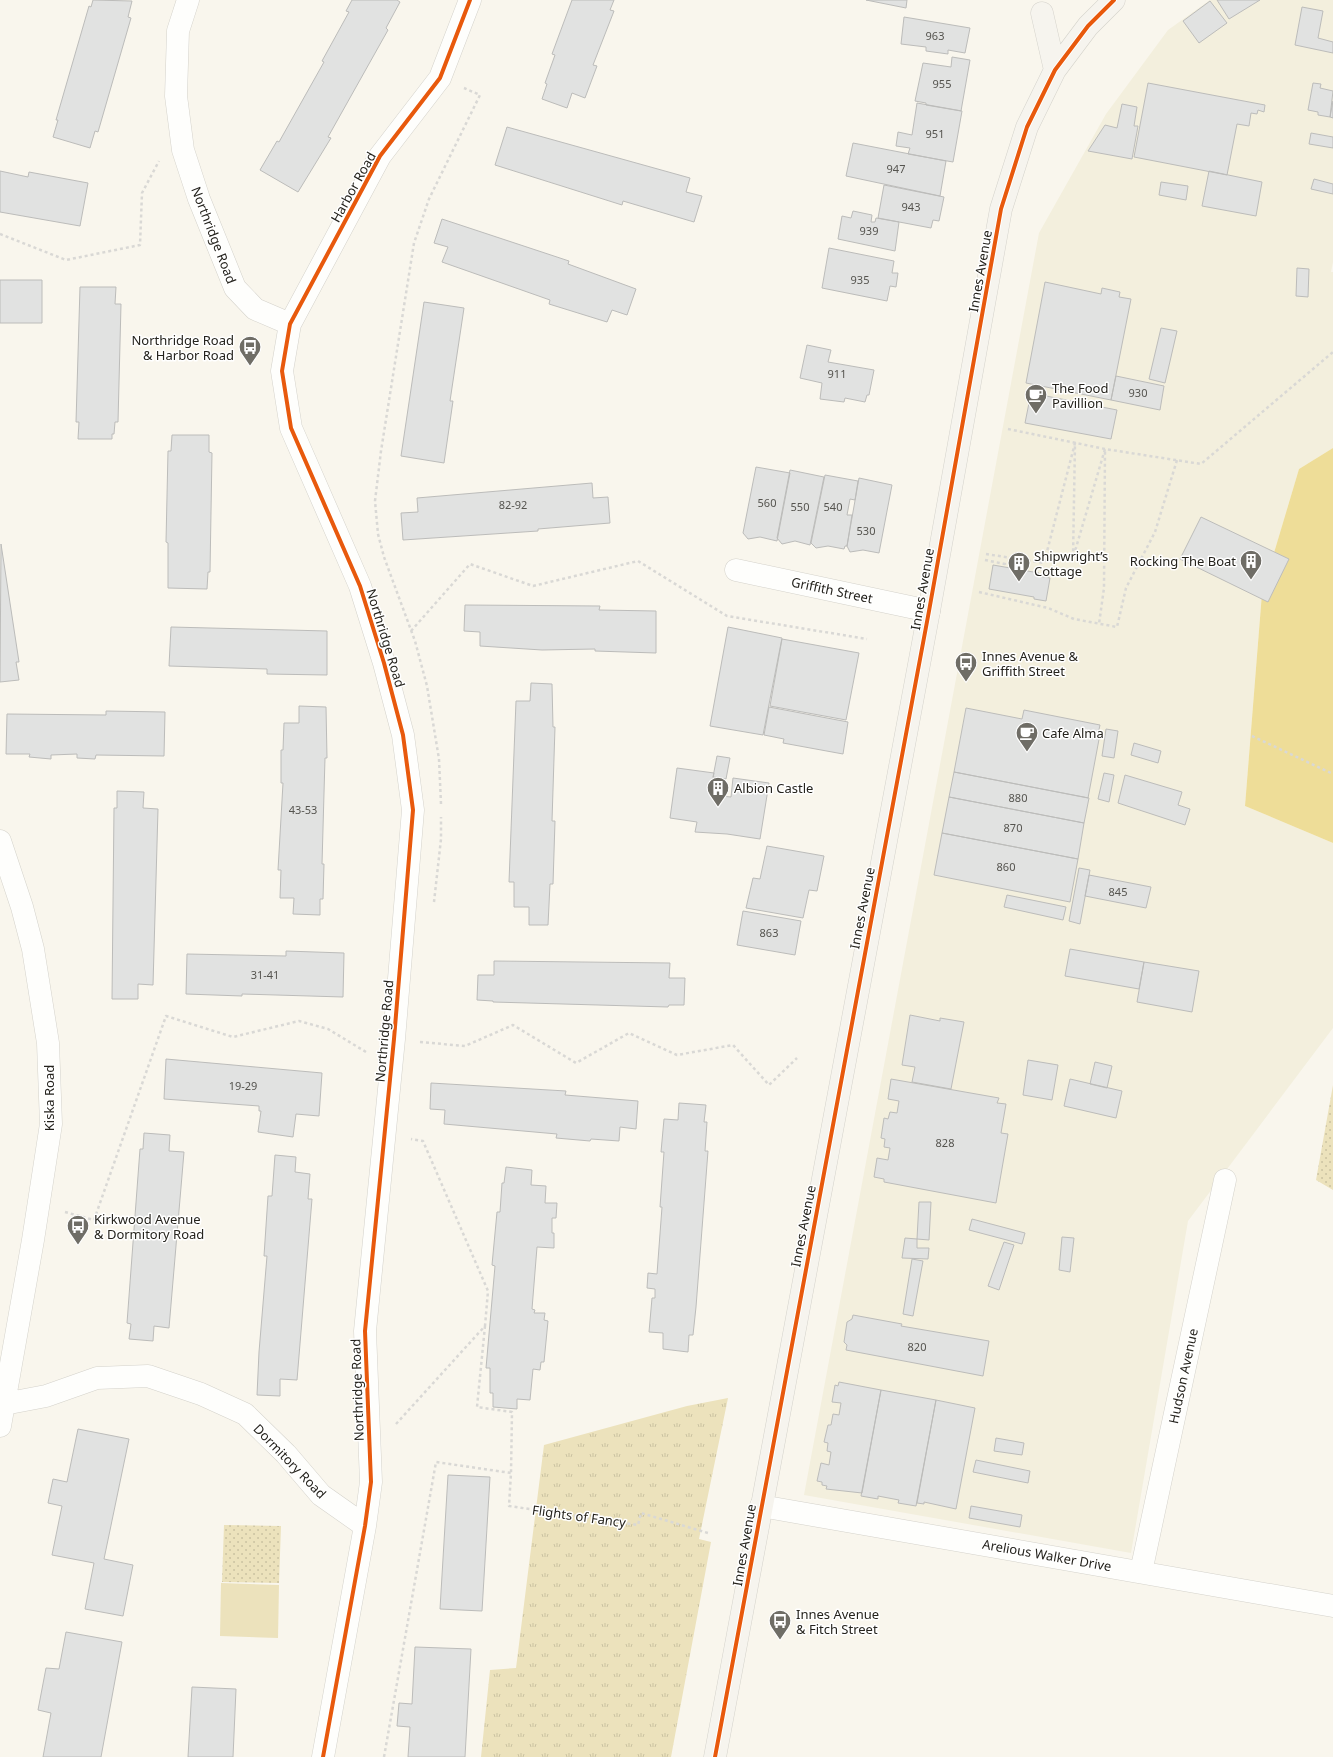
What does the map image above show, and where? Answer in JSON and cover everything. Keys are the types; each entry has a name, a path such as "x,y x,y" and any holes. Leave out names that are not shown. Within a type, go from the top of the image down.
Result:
{"main road":[{"name":"Innes Avenue","path":"715,1757 929,611 1001,209 1027,127 1054,70 1088,26 1114,0"},
{"path":"1044,7 1054,70"}],"street":[{"name":"Northridge Road","path":"188,0 178,31 176,96 183,150 200,199 235,288 255,309 290,324 282,371 291,428 360,586 384,662 403,735 413,810 385,1136 365,1331 371,1482 365,1526 323,1757"},
{"name":"Harbor Road","path":"290,324 380,156 440,78 470,0"},
{"name":"Griffith Street","path":"736,570 929,611"},
{"name":"Kiska Road","path":"0,841 22,907 32,949 48,1043 51,1124 0,1426"},
{"name":"Hudson Avenue","path":"1141,1572 1226,1180"},
{"name":"Dormitory Road","path":"4,1404 46,1396 97,1378 148,1376 155,1378 201,1394 245,1414 286,1454 321,1495 365,1526"},
{"name":"Arelious Walker Drive","path":"761,1506 1333,1606"}],"path":[{"path":"440,78 480,95 429,199 414,243 381,451 375,501 378,534 384,557 411,631 432,708 439,759 441,809"},
{"path":"0,234 66,260 140,245 142,193 158,161 183,150"},
{"path":"1008,429 1105,449 1201,464 1333,352"},
{"path":"1075,443 1073,558 1105,449"},
{"path":"986,554 1044,563 1075,443"},
{"path":"1100,624 1104,588 1105,449"},
{"path":"979,592 1048,608 1074,619 1117,628 1126,588 1155,532 1177,460"},
{"path":"985,560 1005,564 1004,567"},
{"path":"411,631 470,564 533,586 638,561 727,616 867,639"},
{"path":"1252,736 1333,774"},
{"path":"434,908 441,839 441,816"},
{"path":"420,1049 422,1034"},
{"path":"412,1132 412,1139"},
{"path":"384,1757 436,1462 511,1472 512,1412 477,1406 488,1291 423,1141 385,1136"},
{"path":"369,1432 390,1431 485,1326"}],"shaded area":[{"path":"1210,0 1333,0 1333,262 1331,272 1333,272 1333,448 1299,469 1262,593 1245,806 1333,843 1333,1028 1188,1221 1131,1553 804,1495 1039,233 1106,114 1168,30"},
{"path":"1333,448 1333,843 1245,806 1262,593 1299,469"}],"green space":[{"path":"1333,1085 1333,1190 1316,1180"},
{"path":"728,1398 699,1539 711,1542 671,1757 481,1757 490,1670 516,1668 544,1445 687,1406"},
{"path":"224,1525 281,1526 279,1583 222,1582"},
{"path":"221,1583 279,1585 278,1638 220,1636"}],"building":[{"path":"93,0 132,1 128,17 131,18 98,132 95,131 90,148 53,137 58,120 56,120 89,6 91,7"},
{"path":"352,0 397,0 400,2 386,28 388,30 328,137 331,138 298,192 260,170 277,141 279,142 324,62 322,61 349,12 346,11"},
{"path":"572,0 614,0 610,10 614,11 593,65 597,66 585,98 572,93 567,108 542,99 547,84 545,83 555,55 552,54"},
{"path":"866,0 907,0 906,8"},
{"path":"1217,0 1260,0 1229,19"},
{"path":"1210,1 1227,23 1199,43 1183,21"},
{"path":"1302,7 1323,11 1318,38 1333,42 1333,53 1295,45"},
{"path":"904,17 970,28 965,53 948,50 948,54 926,51 926,47 901,44"},
{"path":"952,57 970,60 961,111 926,105 926,103 915,101 923,63 951,67"},
{"path":"1148,83 1265,105 1264,112 1258,110 1257,114 1251,113 1249,126 1237,124 1227,175 1134,157"},
{"path":"1313,83 1321,84 1320,88 1333,91 1330,117 1318,115 1318,112 1308,110"},
{"path":"1333,101 1333,118 1330,117"},
{"path":"917,103 962,111 953,162 908,154 910,148 896,146 898,132 912,135"},
{"path":"1122,104 1137,107 1134,126 1138,126 1132,159 1088,151 1105,125 1117,128"},
{"path":"507,127 690,178 686,192 702,196 694,222 623,201 622,205 495,165"},
{"path":"1311,133 1333,137 1333,148 1309,144"},
{"path":"853,143 946,161 940,196 846,176"},
{"path":"0,171 28,177 29,172 88,183 80,226 0,212"},
{"path":"1209,171 1262,182 1256,216 1202,206"},
{"path":"1314,179 1333,184 1333,194 1311,189"},
{"path":"1161,182 1188,186 1186,200 1159,195"},
{"path":"884,185 944,197 939,221 933,220 931,228 878,218"},
{"path":"853,211 872,215 871,222 875,222 876,218 899,222 895,251 838,239 842,216 851,218"},
{"path":"442,219 569,261 568,264 636,289 627,315 612,310 607,322 549,304 550,300 442,262 448,247 434,243"},
{"path":"829,248 894,261 892,273 898,273 896,287 890,286 887,301 822,288"},
{"path":"1297,268 1309,269 1308,297 1296,296"},
{"path":"0,280 42,280 42,323 0,323"},
{"path":"1045,282 1101,294 1102,288 1120,292 1119,297 1131,299 1111,400 1026,383"},
{"path":"80,287 116,287 115,304 121,304 118,422 115,422 112,439 78,439 79,422 76,422"},
{"path":"424,302 464,308 450,401 453,401 444,463 401,456"},
{"path":"1161,328 1177,331 1165,383 1149,379"},
{"path":"807,345 831,350 828,362 874,370 869,395 867,395 865,402 845,398 844,402 820,399 822,383 800,378"},
{"path":"1116,376 1164,386 1160,410 1111,400"},
{"path":"1031,393 1117,410 1111,439 1025,423"},
{"path":"172,435 209,435 209,452 212,453 210,572 208,572 207,589 168,588 168,543 166,542 168,451 171,451"},
{"path":"756,467 790,473 777,541 760,537 748,539 743,533"},
{"path":"790,470 824,477 810,545 795,541 782,544 777,538"},
{"path":"825,475 858,481 855,500 850,499 847,515 852,515 847,546 845,546 844,549 828,546 816,548 811,543"},
{"path":"859,478 892,485 879,553 863,550 850,552 847,546"},
{"path":"592,483 593,498 608,497 610,523 538,529 538,531 403,540 401,513 418,512 417,498"},
{"name":"Rocking The Boat","path":"1201,517 1289,559 1268,602 1180,559"},
{"path":"1,544 19,662 16,662 19,680 0,682"},
{"name":"Shipwright’s Cottage","path":"993,565 1039,573 1038,576 1050,578 1046,601 1034,599 1034,597 989,589"},
{"path":"465,605 600,606 599,610 656,611 656,653 595,651 595,649 542,650 480,646 480,632 464,631"},
{"path":"171,627 327,631 327,675 267,674 267,669 169,666"},
{"path":"728,627 782,638 763,735 710,726"},
{"path":"782,639 859,653 846,720 770,706"},
{"path":"531,683 552,684 553,727 555,727 552,821 555,821 553,884 550,884 548,925 529,925 529,907 514,907 514,882 509,882 516,701 530,701"},
{"path":"299,706 326,707 327,758 325,758 322,864 324,864 323,899 320,899 320,915 293,914 294,898 280,898 281,870 278,870 283,783 281,783 281,750 283,750 284,723 299,723"},
{"path":"769,707 848,722 843,754 783,743 784,739 764,735"},
{"name":"Cafe Alma","path":"966,708 1022,719 1024,710 1100,725 1098,734 1100,734 1088,798 954,772"},
{"path":"106,711 165,712 164,756 96,755 95,759 77,758 77,754 51,755 51,759 29,757 30,754 6,754 7,714 106,715"},
{"path":"1106,729 1118,731 1114,758 1102,756"},
{"path":"1134,743 1161,751 1158,763 1131,755"},
{"path":"717,756 730,758 726,779 713,777"},
{"name":"Albion Castle","path":"677,768 714,773 710,795 731,797 733,778 769,783 760,839 727,834 695,832 697,822 670,818"},
{"path":"954,772 1089,798 1084,823 949,797"},
{"path":"1104,773 1114,775 1109,802 1098,799"},
{"path":"1125,775 1182,792 1178,805 1190,809 1185,825 1118,803"},
{"path":"117,791 144,792 143,808 158,809 153,985 138,984 138,999 112,999 114,808 117,808"},
{"path":"949,797 1084,823 1078,859 942,833"},
{"path":"942,833 1078,859 1070,902 934,875"},
{"path":"767,846 824,856 817,891 809,890 803,918 746,908 753,878 760,879"},
{"path":"1079,868 1090,870 1080,924 1069,921"},
{"path":"1089,875 1151,887 1146,908 1085,896"},
{"path":"1007,895 1066,907 1063,920 1004,907"},
{"path":"743,911 801,921 795,955 737,945"},
{"path":"1070,949 1144,962 1139,989 1065,976"},
{"path":"286,951 344,953 343,997 186,994 187,954 286,956"},
{"path":"494,961 670,963 669,978 685,978 684,1005 669,1005 668,1007 493,1002 477,1000 478,975 494,975"},
{"path":"1144,962 1199,971 1192,1012 1137,1002"},
{"path":"910,1015 940,1021 940,1018 964,1022 951,1089 912,1082 915,1067 902,1065"},
{"path":"166,1059 322,1073 319,1116 296,1114 293,1137 258,1132 261,1111 259,1111 259,1106 164,1099"},
{"path":"1028,1060 1058,1065 1052,1100 1023,1095"},
{"path":"1095,1062 1112,1066 1107,1088 1090,1084"},
{"path":"891,1079 999,1098 997,1103 1006,1104 1001,1133 1008,1134 996,1203 884,1182 884,1179 874,1177 877,1158 888,1160 890,1148 884,1147 885,1139 881,1138 884,1118 888,1119 890,1112 897,1113 899,1101 888,1099"},
{"path":"1070,1079 1122,1091 1116,1118 1064,1106"},
{"path":"431,1083 566,1091 565,1095 638,1101 636,1129 620,1127 619,1141 591,1139 590,1141 556,1138 557,1134 444,1124 445,1110 430,1109"},
{"path":"679,1103 706,1105 704,1122 707,1122 705,1151 708,1151 696,1307 693,1335 689,1335 688,1352 663,1349 663,1333 649,1332 652,1298 655,1298 655,1289 647,1288 648,1273 657,1274 662,1207 660,1207 664,1152 661,1152 664,1119 678,1120"},
{"path":"144,1133 170,1135 169,1151 184,1152 169,1328 154,1326 153,1341 129,1339 131,1324 127,1323 140,1149 143,1149"},
{"path":"275,1155 296,1157 295,1172 310,1174 308,1199 312,1199 297,1380 280,1379 280,1396 257,1395 267,1256 264,1256 268,1196 272,1196"},
{"path":"506,1167 532,1170 531,1185 546,1186 545,1203 557,1203 556,1218 552,1218 554,1248 537,1247 532,1309 535,1310 534,1313 545,1313 544,1320 548,1321 544,1362 541,1362 540,1370 533,1369 530,1400 517,1399 517,1409 493,1407 493,1393 490,1393 490,1368 486,1368 495,1266 492,1265 497,1212 500,1212 502,1183 504,1183"},
{"path":"919,1202 931,1202 929,1240 917,1239"},
{"path":"972,1219 1025,1233 1022,1244 969,1230"},
{"path":"1062,1237 1074,1238 1070,1272 1059,1270"},
{"path":"905,1238 917,1239 917,1248 929,1248 928,1259 902,1258"},
{"path":"1004,1242 1014,1245 999,1290 988,1286"},
{"path":"912,1259 923,1261 913,1316 903,1314"},
{"path":"853,1315 902,1324 901,1326 989,1341 983,1376 846,1350 847,1345 844,1342 847,1322 852,1319"},
{"path":"839,1382 881,1390 862,1493 826,1489 827,1486 822,1485 822,1482 817,1481 821,1463 829,1465 831,1452 827,1451 828,1443 824,1442 828,1425 831,1425 833,1414 839,1415 841,1403 832,1402 835,1385 838,1386"},
{"path":"881,1390 936,1400 916,1506 898,1503 899,1500 878,1496 878,1499 861,1496"},
{"path":"936,1400 975,1408 956,1509 924,1502 924,1504 917,1503"},
{"path":"78,1429 129,1439 104,1559 133,1565 123,1616 85,1609 94,1563 52,1555 62,1506 48,1503 53,1479 67,1482"},
{"path":"996,1438 1024,1443 1022,1455 994,1451"},
{"path":"976,1460 1030,1471 1028,1483 973,1472"},
{"path":"448,1475 490,1477 482,1611 440,1609"},
{"path":"971,1506 1022,1515 1020,1527 969,1518"},
{"path":"66,1632 122,1642 101,1757 43,1757 51,1713 38,1710 46,1668 59,1669"},
{"path":"415,1647 471,1649 465,1757 408,1757 410,1727 397,1726 399,1703 412,1704"},
{"path":"192,1687 236,1689 233,1757 188,1757"}],"cycle path":[{"path":"323,1757 365,1526 371,1482 365,1331 394,1039 413,810 403,735 384,663 360,586 291,428 282,371 290,324 380,156 440,78 470,0"},
{"path":"715,1757 929,611 1001,209 1027,127 1055,70 1088,26 1114,0"}],"place":[{"name":"Northridge Road & Harbor Road","path":"250,366"},
{"name":"The Food Pavillion","path":"1036,414"},
{"name":"Rocking The Boat","path":"1251,580"},
{"name":"Shipwright’s Cottage","path":"1019,582"},
{"name":"Innes Avenue & Griffith Street","path":"966,682"},
{"name":"Cafe Alma","path":"1027,752"},
{"name":"Albion Castle","path":"718,808"},
{"name":"Kirkwood Avenue & Dormitory Road","path":"78,1246"},
{"name":"Innes Avenue & Fitch Street","path":"780,1640"}]}
